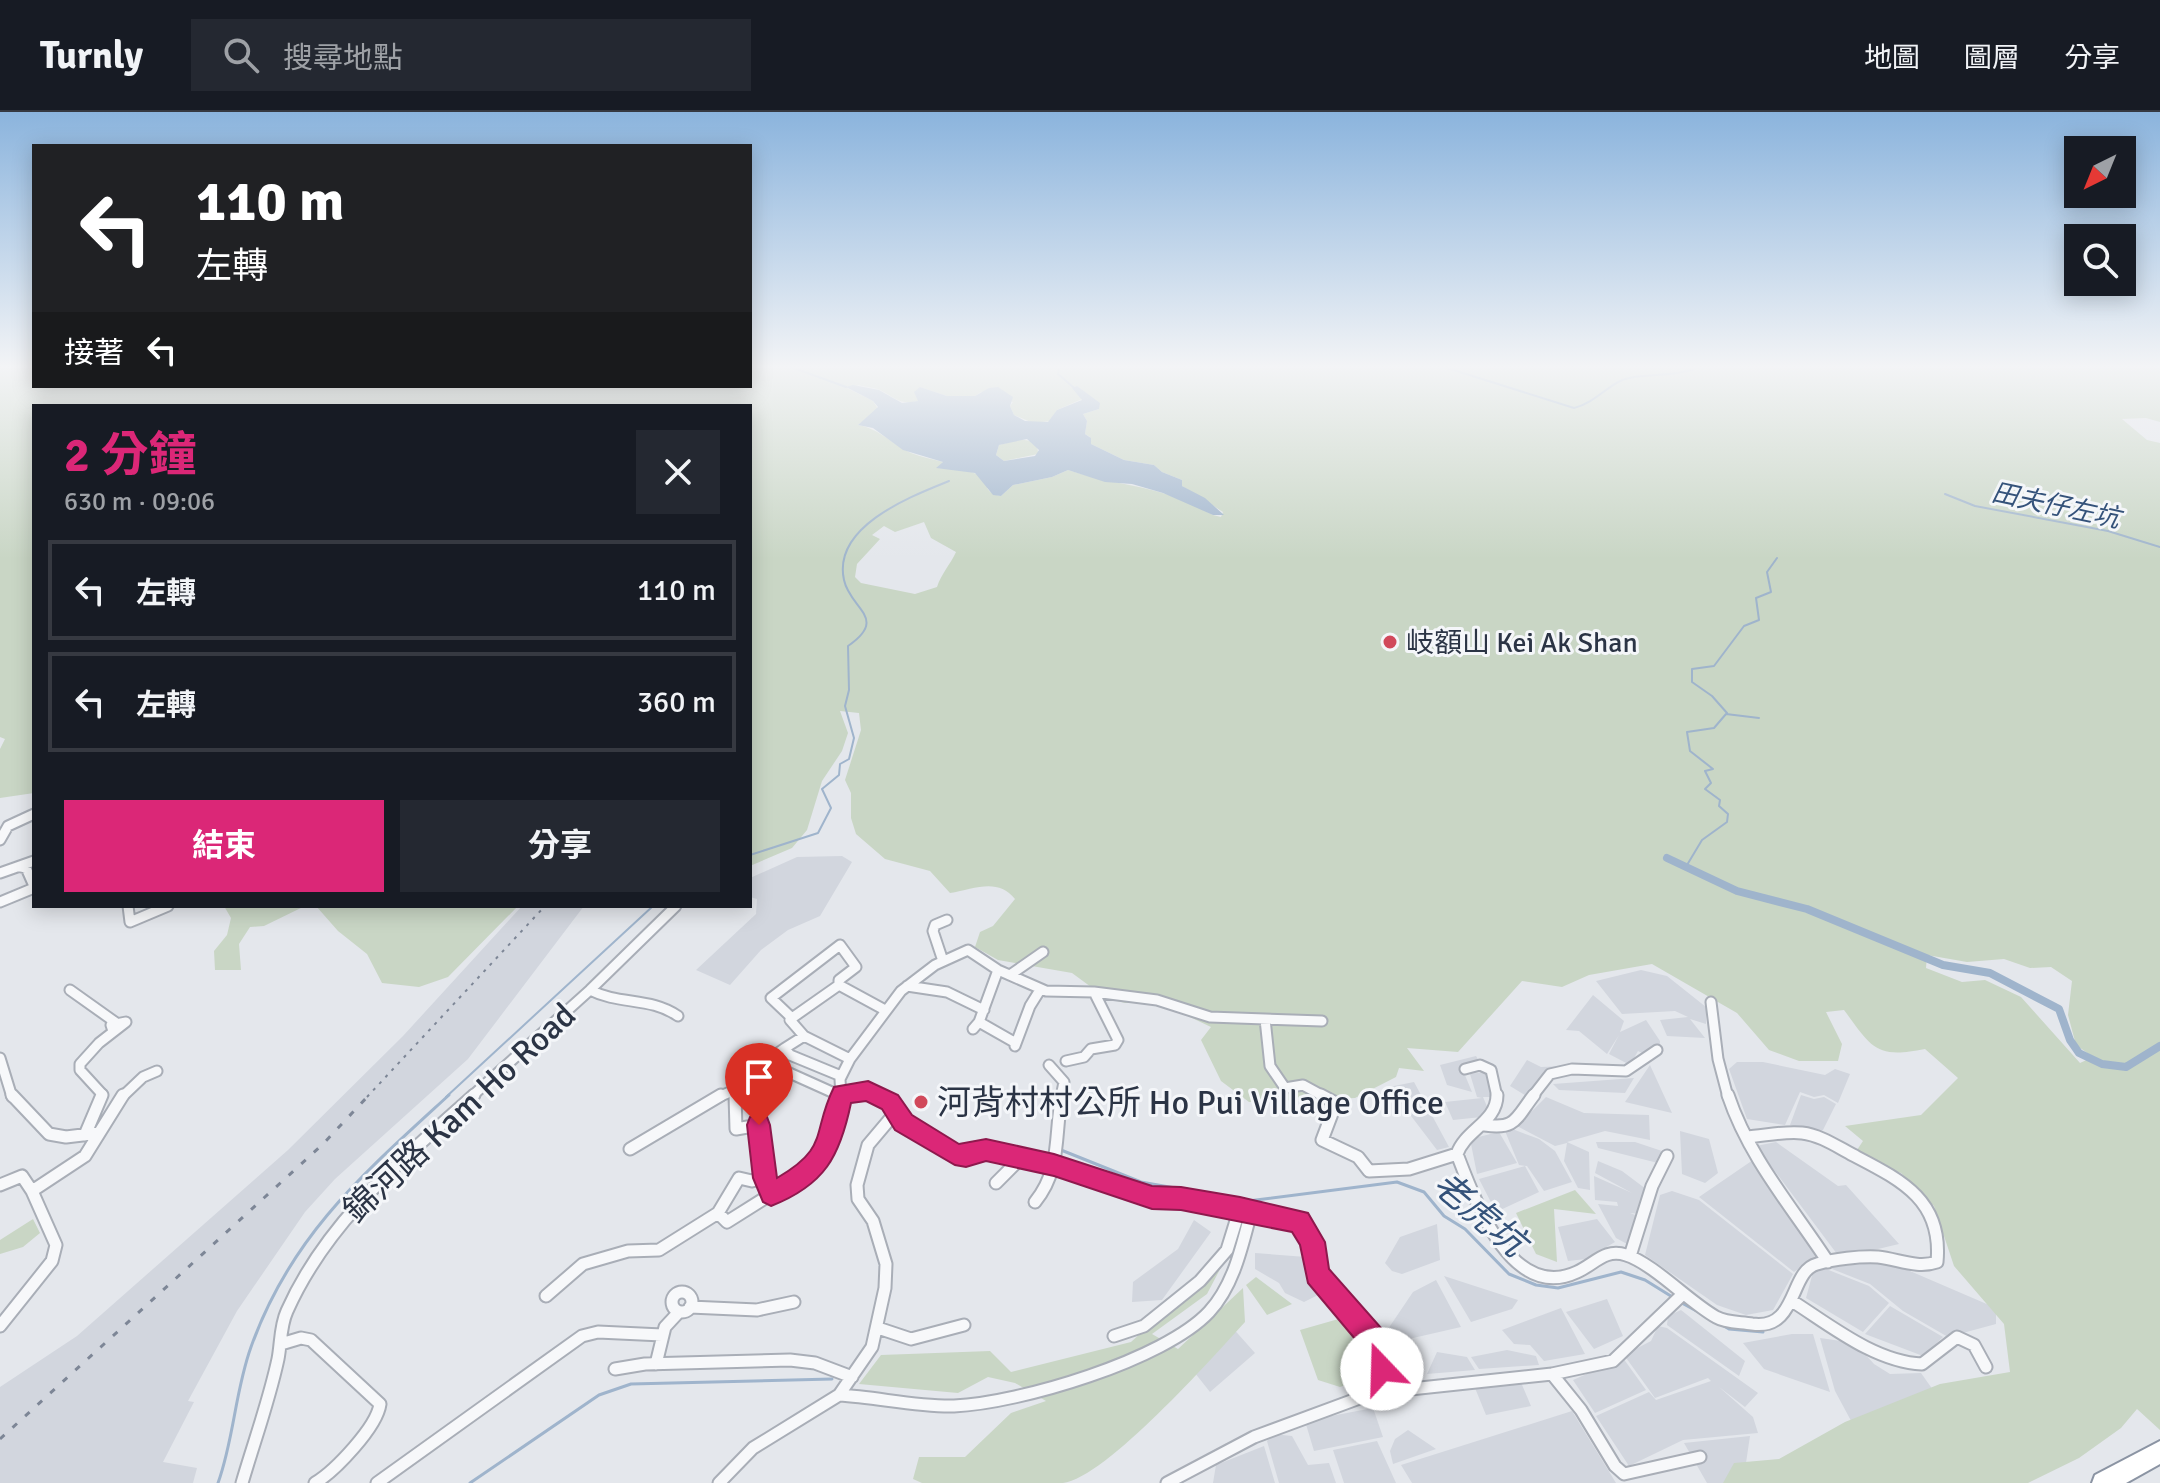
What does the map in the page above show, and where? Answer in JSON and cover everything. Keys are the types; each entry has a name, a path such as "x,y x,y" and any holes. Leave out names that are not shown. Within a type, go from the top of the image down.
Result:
{"highway":[{"path":"2103,1483 2160,1452"}],"street":[{"path":"0,840 8,826 32,815"},
{"path":"0,873 32,862"},
{"path":"20,866 32,880"},
{"path":"0,902 32,883"},
{"path":"128,908 130,922 161,908"},
{"name":"錦河路 Kam Ho Road","path":"242,1483 291,1301 316,1257 355,1204 590,990 674,908"},
{"path":"943,961 933,931 935,925 947,920"},
{"path":"792,1018 839,985 839,980 856,967 840,945 771,998 792,1018 790,1020 804,1036 840,1051 850,1059"},
{"path":"718,1213 727,1222 811,1171 822,1157 833,1132 842,1094 841,1076 850,1059 885,1010 907,986 943,961 968,950 998,970 1040,990 1094,992 1157,1000 1210,1017 1322,1021"},
{"path":"1010,975 1043,952"},
{"path":"998,970 976,1026 1015,1045 1030,1006 1040,990"},
{"path":"839,985 885,1010"},
{"path":"907,986 951,991 984,1010"},
{"path":"70,990 114,1026 80,1064 80,1070 102,1094 85,1135"},
{"path":"590,990 601,997 645,999 678,1016"},
{"path":"1066,1061 1084,1057 1091,1049 1117,1043 1114,1024 1098,1003 1094,992"},
{"path":"1711,1002 1713,1036 1725,1088 1755,1158 1828,1262"},
{"path":"1265,1019 1270,1066 1285,1088 1303,1085 1336,1103 1322,1140 1358,1157 1369,1171 1409,1169 1457,1154"},
{"path":"804,1036 765,1062 784,1068 797,1078 842,1094 872,1091 890,1102 904,1122 955,1155 966,1156 981,1149 1054,1165 1152,1198 1181,1199 1299,1222 1312,1242 1317,1274 1379,1346 1384,1392"},
{"path":"785,1048 790,1055 841,1076"},
{"path":"1485,1125 1504,1128 1510,1125 1550,1074 1572,1069 1626,1071 1657,1050"},
{"path":"0,1058 13,1099 26,1115 49,1134 99,1133"},
{"path":"1035,1202 1048,1186 1054,1165 1058,1140 1055,1130 1064,1082 1049,1065"},
{"path":"1465,1069 1480,1065 1488,1068 1498,1084 1493,1111 1485,1125 1464,1138 1458,1145 1457,1154 1488,1228 1504,1251 1527,1268 1549,1275 1569,1275 1606,1252 1630,1256 1679,1298 1719,1319 1763,1326 1782,1315 1792,1301 1804,1272 1814,1264 1883,1257 1933,1266 1938,1259 1939,1239 1922,1201 1908,1185 1891,1173 1803,1133 1746,1137"},
{"path":"32,1191 84,1158 128,1087 157,1071"},
{"path":"630,1149 728,1091 735,1090 736,1129 759,1125 765,1178 771,1194"},
{"path":"719,1483 753,1448 839,1395 872,1347 886,1282 885,1257 873,1221 858,1199 857,1185 868,1145 895,1113"},
{"path":"1630,1256 1652,1186 1667,1156"},
{"path":"996,1183 1022,1157"},
{"path":"0,1185 22,1176 56,1245 52,1261 0,1326"},
{"path":"546,1296 583,1264 628,1251 659,1250 718,1213 739,1178 752,1181 765,1178"},
{"path":"1114,1336 1144,1326 1200,1281 1227,1250 1246,1210"},
{"path":"839,1395 875,1396 922,1405 966,1405 1031,1392 1183,1336 1207,1315 1227,1288 1246,1210"},
{"path":"1167,1483 1254,1437 1373,1393 1552,1374 1613,1361 1679,1298"},
{"path":"1792,1301 1897,1359 1920,1364 1957,1337 1974,1345 1986,1367"},
{"path":"656,1364 662,1335 684,1310 742,1311 794,1302"},
{"path":"878,1328 911,1339 964,1325"},
{"path":"377,1483 582,1336 598,1332 662,1335"},
{"path":"281,1344 301,1338 311,1340 380,1404 380,1411 367,1435 332,1472 315,1483"},
{"path":"615,1369 656,1364 790,1360 815,1363 852,1377"},
{"path":"1552,1374 1568,1391 1615,1466 1624,1474 1700,1457"}],"shaded area":[{"path":"842,856 852,862 820,916 788,930 761,950 730,985 696,970 756,914 757,899 752,898 752,877 797,857"},
{"path":"520,908 582,908 468,1059 335,1179 305,1212 237,1311 188,1401 194,1402 163,1462 197,1468 193,1483 0,1483 0,1387 77,1336 288,1150 403,1036"},
{"path":"1641,970 1667,976 1706,1007 1706,1024 1690,1019 1705,1038 1667,1036 1660,1020 1688,1017 1675,1011 1622,1014 1596,981"},
{"path":"1593,995 1624,1021 1620,1032 1646,1020 1660,1046 1644,1054 1638,1051 1630,1065 1609,1054 1619,1035 1607,1054 1579,1031 1566,1030"},
{"path":"1476,1056 1480,1063 1462,1068 1472,1092 1447,1085 1440,1065"},
{"path":"1527,1060 1541,1067 1568,1066 1544,1075 1528,1097 1510,1086"},
{"path":"1737,1062 1763,1062 1825,1075 1835,1069 1850,1074 1838,1103 1824,1095 1814,1097 1800,1092 1785,1125 1747,1119 1729,1069"},
{"path":"1650,1065 1672,1113 1625,1102"},
{"path":"1490,1071 1495,1097 1483,1097 1491,1116 1453,1120 1445,1102 1482,1098 1477,1097 1470,1074"},
{"path":"1634,1078 1625,1093 1559,1090 1553,1084"},
{"path":"1414,1082 1449,1147 1437,1150 1389,1087"},
{"path":"1801,1095 1814,1099 1824,1097 1836,1104 1823,1130 1814,1134 1790,1125"},
{"path":"1546,1097 1584,1113 1649,1115 1650,1140 1605,1131 1567,1142 1589,1152 1590,1190 1578,1188 1564,1161 1567,1143 1555,1146 1517,1126"},
{"path":"1515,1130 1539,1139 1555,1151 1572,1182 1544,1191 1527,1166 1519,1165 1505,1131"},
{"path":"1680,1131 1709,1139 1718,1173 1705,1183 1682,1174"},
{"path":"1499,1132 1517,1163 1477,1174 1470,1139"},
{"path":"1596,1142 1635,1142 1662,1151 1658,1163 1598,1148"},
{"path":"1776,1142 1838,1186 1846,1185 1899,1244 1840,1258 1756,1146"},
{"path":"1753,1160 1818,1255 1794,1272 1699,1197"},
{"path":"1598,1161 1622,1171 1646,1189 1640,1214 1630,1213 1646,1219 1638,1239 1627,1244 1616,1238 1598,1204 1618,1206 1617,1202 1595,1200 1594,1176 1632,1193 1595,1173"},
{"path":"1525,1166 1539,1192 1496,1212 1479,1179"},
{"path":"1672,1191 1699,1200 1793,1274 1773,1310 1746,1315 1717,1305 1645,1255 1660,1195"},
{"path":"1597,1219 1615,1242 1586,1259 1568,1261 1558,1227"},
{"path":"1194,1220 1211,1232 1162,1300 1132,1302 1133,1282 1178,1249"},
{"path":"1437,1224 1440,1260 1402,1274 1392,1271 1385,1263 1400,1237"},
{"path":"1255,1253 1306,1257 1320,1294 1304,1302 1285,1293 1279,1283 1255,1269"},
{"path":"1889,1262 1996,1308 1996,1324 1948,1337 1903,1311 1870,1284 1827,1267"},
{"path":"1821,1267 1869,1286 1889,1303 1863,1332 1806,1298 1813,1272"},
{"path":"1444,1276 1518,1300 1512,1309 1471,1322"},
{"path":"1436,1280 1461,1327 1400,1341 1388,1329 1413,1292"},
{"path":"1607,1299 1623,1336 1594,1349 1566,1312"},
{"path":"1890,1306 1943,1337 1923,1356 1865,1334"},
{"path":"1561,1308 1585,1354 1544,1361 1530,1345 1514,1344 1502,1330"},
{"path":"1681,1310 1745,1361 1739,1376 1667,1325 1668,1316"},
{"path":"1231,1326 1255,1353 1210,1392 1187,1363"},
{"path":"1658,1326 1667,1328 1758,1393 1745,1407 1719,1387 1753,1417 1758,1433 1683,1440 1629,1466 1596,1416 1649,1392 1656,1400 1711,1381 1708,1378 1655,1398 1624,1355 1651,1341"},
{"path":"1792,1334 1813,1334 1830,1392 1764,1369 1743,1343"},
{"path":"1820,1338 1855,1343 1874,1364 1890,1374 1921,1373 1938,1397 1856,1430 1835,1391"},
{"path":"1507,1350 1536,1356 1539,1365 1479,1369 1471,1357"},
{"path":"1437,1352 1467,1357 1475,1370 1427,1374"},
{"path":"1623,1358 1646,1390 1595,1413 1573,1380"},
{"path":"1520,1380 1531,1406 1486,1415 1475,1388"},
{"path":"1373,1408 1383,1437 1314,1451 1305,1421"},
{"path":"1572,1411 1616,1483 1412,1483 1401,1465"},
{"path":"1408,1430 1436,1449 1393,1464 1390,1451 1395,1439"},
{"path":"1273,1434 1292,1436 1308,1465 1329,1463 1336,1483 1279,1483 1267,1441"},
{"path":"1750,1436 1743,1483 1707,1483 1684,1443"},
{"path":"1377,1441 1396,1483 1344,1483 1333,1450"},
{"path":"1264,1446 1275,1483 1213,1483 1216,1465"}],"green space":[{"path":"0,431 32,431 32,793 0,798 0,749 5,739 0,737"},
{"path":"752,431 874,431 911,453 943,462 938,468 974,473 982,478 988,490 1001,496 1013,485 1052,477 1068,470 1166,494 1221,517 1223,512 1182,486 1182,480 1154,465 1124,460 1091,444 1085,431 2136,431 2147,440 2160,443 2160,1430 2137,1409 2121,1428 2079,1458 2028,1483 1723,1483 1734,1463 1779,1459 1845,1422 1940,1384 2010,1372 2004,1324 1954,1266 1934,1206 1901,1173 1853,1156 1863,1141 1845,1126 1921,1115 1958,1078 1925,1049 1896,1052 1877,1048 1844,1010 1826,1012 1842,1044 1838,1061 1799,1061 1769,1050 1737,1013 1652,964 1589,975 1562,987 1522,981 1458,1052 1407,1048 1424,1071 1399,1068 1396,1077 1355,1098 1249,1102 1221,1081 1201,1040 1211,1027 1156,1001 1125,1003 1106,998 1072,973 998,960 975,947 980,932 993,926 1015,899 1008,892 985,886 950,893 930,871 885,859 856,834 851,818 851,793 845,780 861,730 859,713 840,711 848,733 842,751 822,781 807,830 792,848 752,865","holes":["924,522 931,538 956,552 937,587 915,594 861,583 855,577 857,564 880,539 872,535 884,526 895,532","1927,955 1967,962 2004,959 2030,968 2051,967 2072,981 2068,1015 2076,1045 2093,1057 2080,1063 2021,997 1985,980 1962,982 1926,968"]},
{"path":"1018,440 1032,442 1038,454 1004,461 996,455 999,445"},
{"path":"225,908 301,908 264,926 250,927 239,944 241,970 215,970 214,951 227,935 231,918"},
{"path":"318,908 516,908 448,977 419,987 382,983 367,954 338,931"},
{"path":"1575,1190 1596,1214 1554,1209 1557,1262 1536,1254 1516,1213"},
{"path":"33,1219 40,1233 23,1247 0,1254 0,1240"},
{"path":"1228,1254 1207,1294 1152,1334 1178,1349 1243,1288 1245,1322 1131,1439 1082,1476 1063,1483 922,1483 913,1479 919,1457 965,1457 1011,1413 1046,1401 1015,1383 988,1377 958,1393 859,1384 881,1355 990,1351 1011,1372 1131,1342"},
{"path":"1256,1277 1292,1304 1267,1315 1246,1285"},
{"path":"1342,1318 1375,1359 1371,1376 1340,1387 1318,1380 1300,1330"}],"water":[{"path":"877,431 1085,431 1091,444 1124,460 1154,465 1182,480 1182,486 1205,498 1224,515 1213,515 1163,493 1132,484 1105,482 1068,470 1052,477 1013,485 1001,496 993,495 975,473 936,468 943,462 903,450","holes":["1027,439 1039,450 1035,456 1004,461 996,455 999,445"]}],"waterway":[{"path":"752,854 818,833 831,808 822,789 839,775 840,764 849,759 854,738 845,706 849,690 848,646 866,628 864,613 844,580 844,561 850,544 878,516 915,495 949,481"},
{"name":"田夫仔左坑","path":"1945,494 1975,506 2108,531 2160,547"},
{"path":"1727,713 1712,696 1692,682 1692,669 1714,666 1744,626 1759,620 1756,598 1771,592 1767,572 1777,558"},
{"path":"1687,865 1702,840 1727,822 1728,814 1719,806 1720,800 1705,789 1711,783 1705,771 1713,769 1690,751 1687,732 1714,728 1726,714 1759,718"},
{"path":"1667,858 1737,891 1807,909 1943,965 1990,973 2059,1009 2070,1040 2079,1053 2102,1064 2126,1067 2160,1046"},
{"path":"446,1097 651,908"},
{"path":"218,1483 251,1347 287,1271 333,1208 449,1095"},
{"name":"老虎坑","path":"1061,1150 1141,1182 1248,1201 1397,1182 1424,1192 1444,1216 1465,1229 1509,1274 1536,1285 1558,1288 1621,1272 1645,1280 1674,1298"},
{"name":"老虎坑","path":"1680,1302 1702,1314"},
{"name":"老虎坑","path":"1722,1325 1729,1329 1763,1332"},
{"path":"470,1483 599,1395 631,1384 832,1379"}],"railway":[{"path":"367,1097 543,908"},
{"path":"0,1439 323,1144 369,1095"}],"place":[{"name":"岐額山 Kei Ak Shan","path":"1390,642"},
{"name":"河背村村公所 Ho Pui Village Office","path":"921,1102"}],"route":[{"path":"759,1125 765,1178 771,1194 811,1171 822,1157 838,1117 842,1094 868,1091 890,1102 904,1122 955,1155 966,1156 981,1149 1054,1165 1152,1198 1240,1208 1299,1222 1312,1242 1317,1274 1379,1346 1382,1369"}]}
